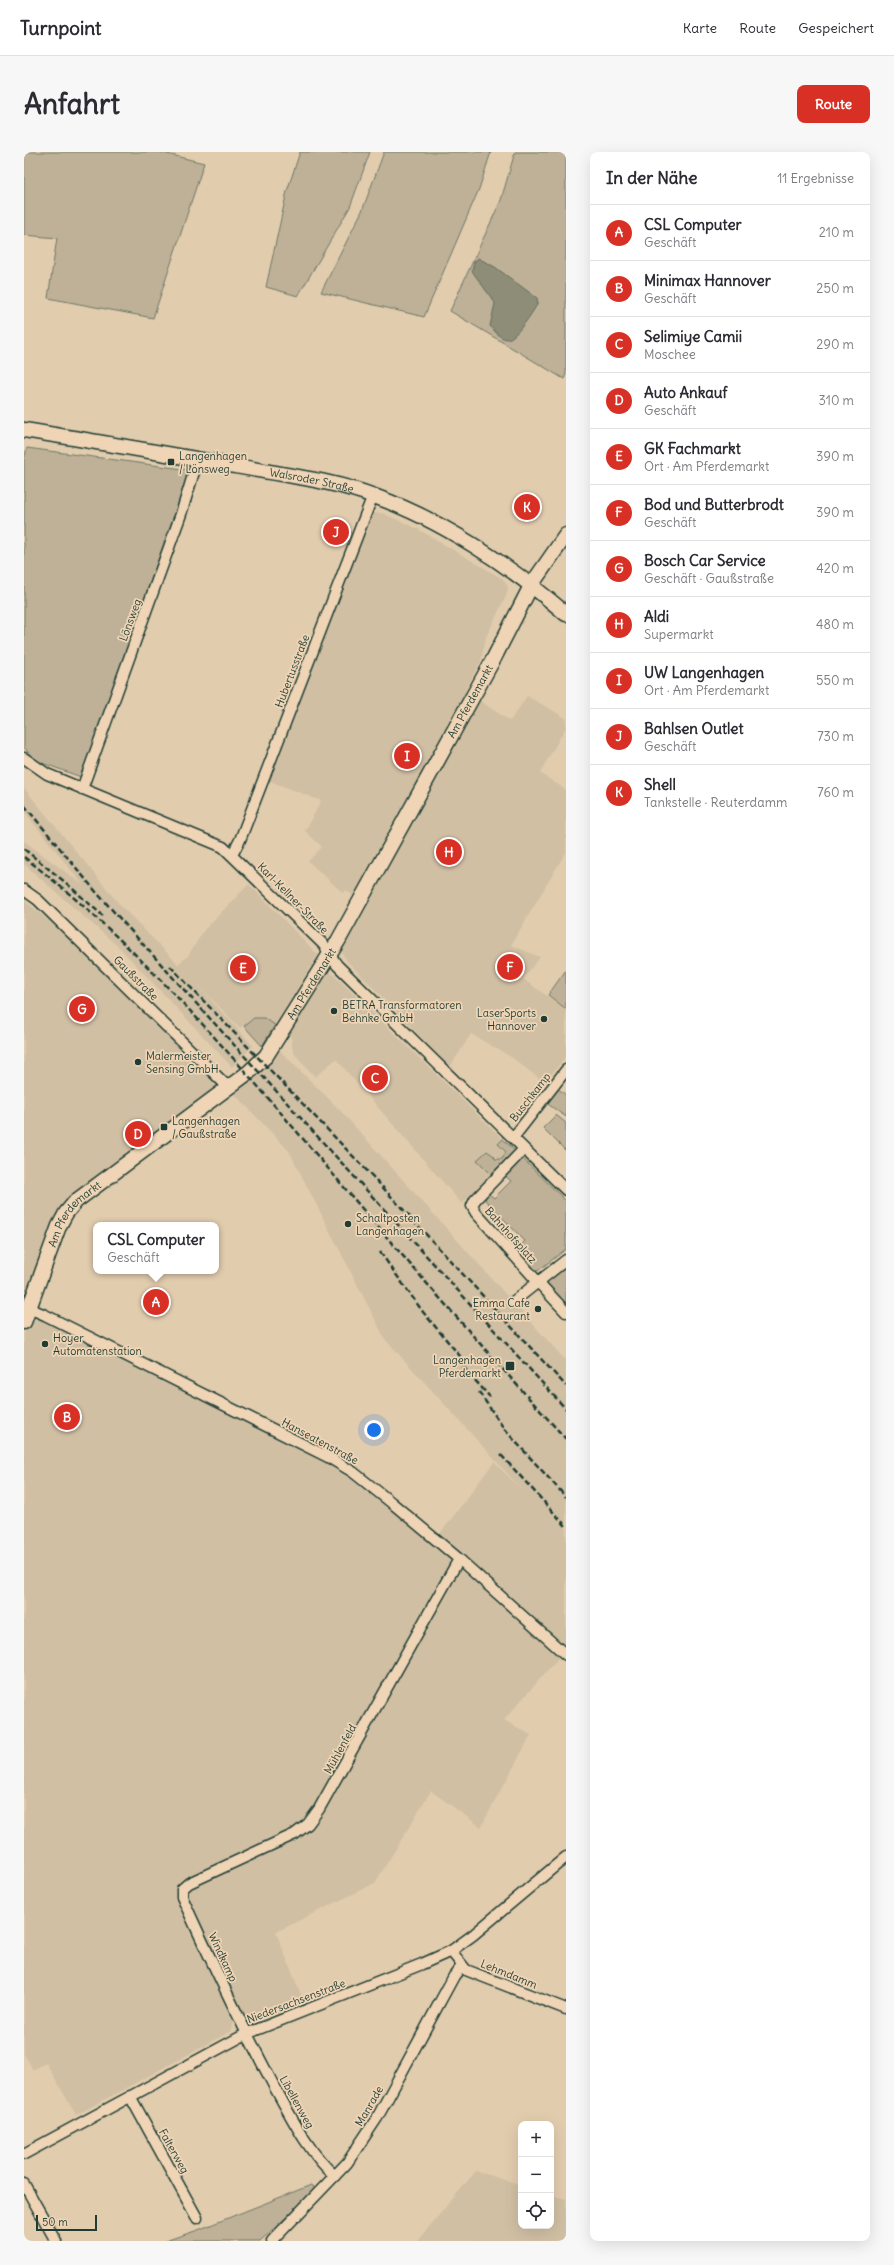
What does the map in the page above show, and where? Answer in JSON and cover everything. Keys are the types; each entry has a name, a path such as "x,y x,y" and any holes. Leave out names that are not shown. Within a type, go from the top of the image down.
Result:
{"street":[{"name":"Walsroder Straße","path":"24,430 313,479 373,495 424,517 532,584 566,614"},
{"name":"Lönsweg","path":"82,789 181,514 198,459"},
{"name":"Hubertusstraße","path":"232,855 240,840 373,495"},
{"name":"Am Pferdemarkt","path":"24,1322 26,1307 59,1226 66,1213 76,1201 249,1072 266,1056 330,954 494,658 532,584 566,535"},
{"name":"Karl-Kellner-Straße","path":"24,758 47,774 223,847 323,944 337,965 566,1190"},
{"name":"Gaußstraße","path":"24,890 44,905 228,1087"},
{"name":"Buschkamp","path":"513,1138 566,1070"},
{"name":"Bahnhofsplatz","path":"524,1149 475,1200 472,1206 476,1213 566,1312"},
{"path":"513,1302 566,1260"},
{"name":"Hanseatenstraße","path":"26,1307 328,1457 360,1477 460,1559 566,1655"},
{"name":"Mühlenfeld","path":"182,1890 189,1883 295,1834 308,1824 319,1810 460,1559"},
{"name":"Niedersachsenstraße","path":"24,2154 246,2034 451,1951 473,1935 566,1857"},
{"name":"Windkamp","path":"182,1890 182,1897 246,2034"},
{"path":"451,1951 462,1966"},
{"name":"Lehmdamm","path":"462,1966 566,2009"},
{"name":"Manrade","path":"272,2241 347,2163 377,2118 454,1976 462,1966"},
{"name":"Libellenweg","path":"246,2034 301,2135 325,2168 335,2176"},
{"name":"Falterweg","path":"130,2096 197,2218"},
{"path":"24,2184 56,2241"}],"shaded area":[{"path":"24,152 159,152 204,163 153,318 48,298 57,238 24,235"},
{"path":"300,152 370,152 350,207 298,296 266,287 287,191"},
{"path":"384,152 491,152 479,189 424,317 321,292 362,211"},
{"path":"515,152 566,152 566,374 564,379 450,311 501,200"},
{"path":"478,258 495,267 537,298 538,303 533,312 511,338 502,338 490,326 495,303 472,271 474,262"},
{"path":"27,448 190,470 81,777 34,760 24,747 24,459"},
{"path":"371,513 382,513 416,528 503,579 508,587 507,594 486,637 481,661 465,691 510,721 527,696 566,718 566,727 540,773 566,790 566,852 511,945 540,957 523,979 566,1009 566,1056 545,1083 511,1057 471,1034 450,1067 347,961 342,953 344,945 367,907 346,890 343,893 308,861 322,847 305,831 321,801 270,781"},
{"path":"24,788 120,905 178,964 188,956 204,930 249,884 318,955 275,1025 264,1018 254,1018 240,1028 194,981 253,1046 232,1067 122,950 24,864 24,841 83,885 24,811"},
{"path":"24,900 72,940 228,1087 76,1201 24,1306"},
{"path":"566,970 566,1009 548,995"},
{"path":"327,971 333,974 515,1151 462,1204 336,1059 315,1077 293,1052 290,1032"},
{"path":"254,1018 264,1018 275,1025 262,1046 244,1026"},
{"path":"274,1045 339,1109 566,1361 566,1649 440,1534 494,1462 525,1493 385,1339 289,1151 228,1087"},
{"path":"557,1088 566,1095 566,1117 545,1102"},
{"path":"556,1115 566,1123 566,1151 543,1128"},
{"path":"503,1139 515,1151 491,1174 477,1160 487,1151 494,1156 495,1159 502,1159 506,1152 498,1144"},
{"path":"520,1156 566,1201 566,1249 535,1273 524,1259 528,1255 520,1246 525,1241 485,1200 488,1193 494,1198 511,1181 503,1174"},
{"path":"566,1267 566,1306 546,1282 551,1276 553,1278"},
{"path":"42,1319 50,1321 334,1464 354,1477 561,1655 504,1720 531,1735 481,1827 431,1791 375,1883 276,1932 307,2010 240,2037 233,2022 230,2032 76,2115 46,2063 33,2070 24,2054 24,1334 28,1324 34,1320"},
{"path":"476,2171 518,2184 518,2229 554,2229 554,2196 566,2199 566,2241 417,2241"},
{"path":"311,2185 316,2190 260,2241 165,2241 198,2230"}],"railway":[{"path":"24,805 97,893 566,1409"},
{"path":"24,849 65,882 103,916"},
{"path":"24,857 114,934 198,1019 432,1290 566,1439"},
{"path":"170,966 375,1179 566,1386"},
{"path":"380,1252 423,1312 465,1362"},
{"path":"457,1360 490,1397"},
{"path":"479,1392 505,1430 566,1497"},
{"path":"501,1455 566,1526"}],"place":[{"name":"Langenhagen / Lönsweg","path":"171,462"},
{"name":"Shell","path":"527,507"},
{"name":"Bahlsen Outlet","path":"336,532"},
{"name":"UW Langenhagen","path":"407,756"},
{"name":"Aldi","path":"449,852"},
{"name":"Bod und Butterbrodt","path":"510,967"},
{"name":"GK Fachmarkt","path":"243,968"},
{"name":"Bosch Car Service","path":"82,1009"},
{"name":"BETRA Transformatoren Behnke GmbH","path":"334,1011"},
{"name":"LaserSports Hannover","path":"544,1019"},
{"name":"Malermeister Sensing GmbH","path":"138,1062"},
{"name":"Selimiye Camii","path":"375,1078"},
{"name":"Langenhagen / Gaußstraße","path":"164,1127"},
{"name":"Auto Ankauf","path":"138,1134"},
{"name":"Schaltposten Langenhagen","path":"348,1224"},
{"name":"CSL Computer","path":"156,1302"},
{"name":"Emma Cafe Restaurant","path":"538,1309"},
{"name":"Hoyer Automatenstation","path":"45,1344"},
{"name":"Langenhagen Pferdemarkt","path":"510,1366"},
{"name":"Minimax Hannover","path":"67,1417"}]}
